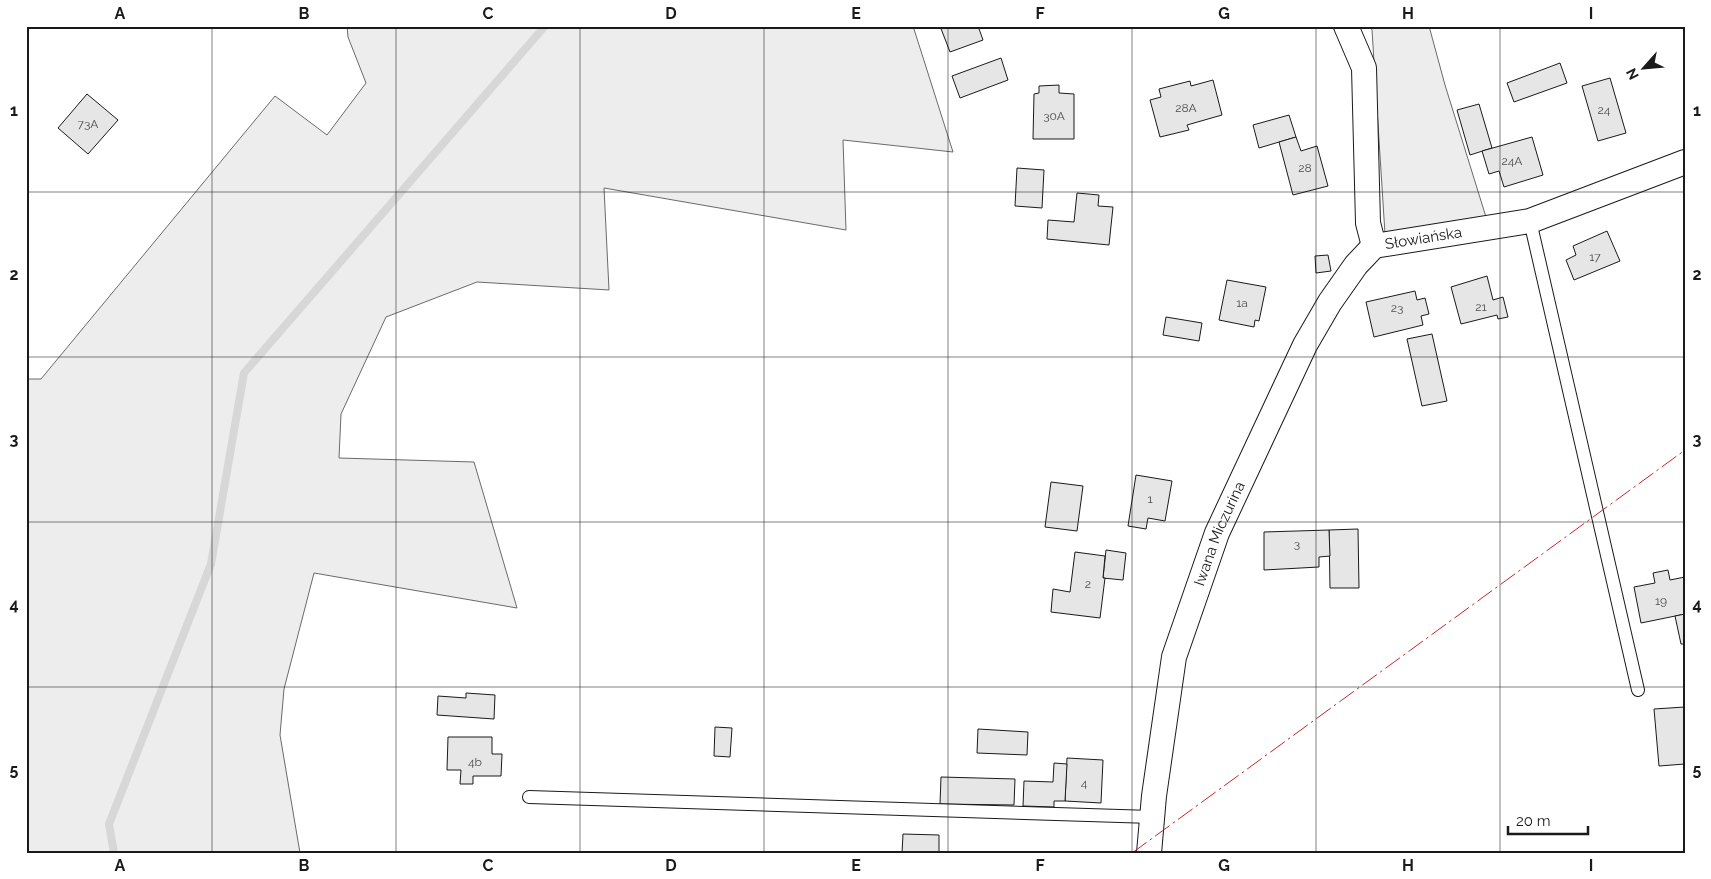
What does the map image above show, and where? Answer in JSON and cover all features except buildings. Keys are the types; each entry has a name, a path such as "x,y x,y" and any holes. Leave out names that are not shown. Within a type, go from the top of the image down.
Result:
{"street":[{"name":"Słowiańska","path":"1346,26 1364,68 1368,223 1374,246 1530,221 1685,162"},
{"name":"Iwana Miczurina","path":"1149,853 1152,817 1174,657 1217,533 1305,345 1330,302 1356,265 1374,246"}],"lane":[{"path":"1530,221 1638,690"},
{"path":"530,797 1152,817"}],"shaded area":[{"path":"347,26 913,26 953,152 843,140 846,230 604,188 609,290 477,282 386,317 341,414 339,458 474,462 517,608 314,573 284,689 280,735 300,853 26,853 26,379 41,379 275,96 327,135 366,83 348,37"},
{"path":"1370,26 1429,26 1445,85 1486,217 1385,234 1372,30"}],"waterway":[{"path":"114,853 109,824 211,564 244,373 545,26"}],"power":[{"path":"1132,853 1685,450"}]}
